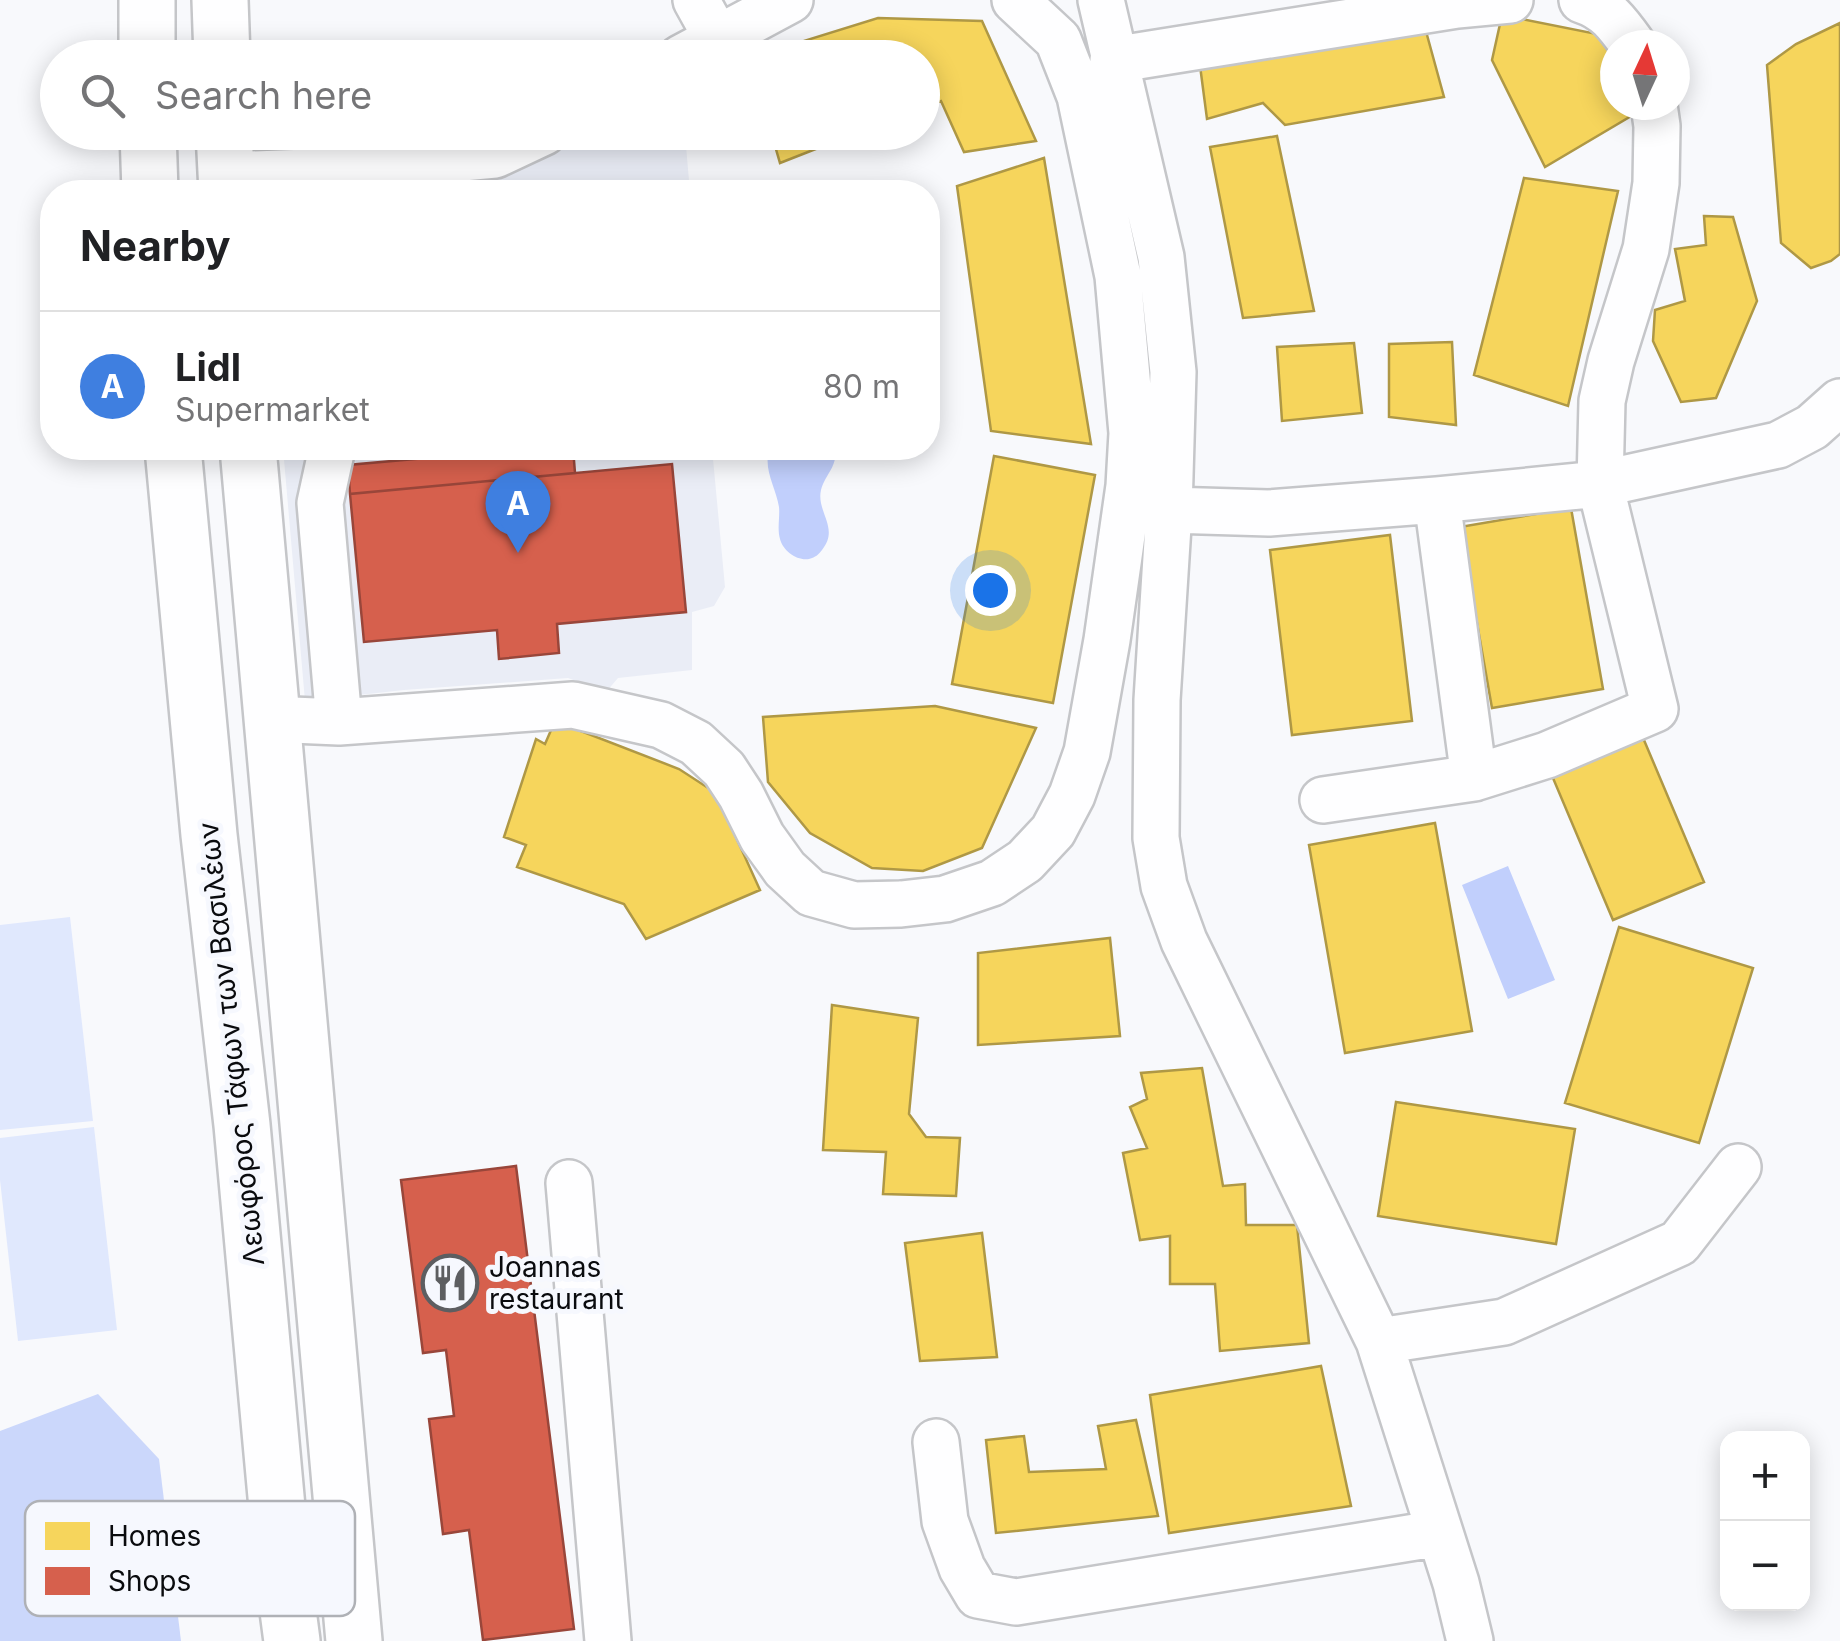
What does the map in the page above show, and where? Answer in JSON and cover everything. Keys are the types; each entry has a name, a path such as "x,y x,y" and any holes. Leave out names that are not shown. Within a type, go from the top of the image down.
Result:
{"main road":[{"path":"147,0 147,40"},
{"path":"220,0 221,40"},
{"path":"149,150 150,180"},
{"name":"Λεωφόρος Τάφων των Βασιλέων","path":"174,460 276,1501"},
{"path":"249,460 341,1501"},
{"name":"Λεωφόρος Τάφων των Βασιλέων","path":"289,1616 292,1641"},
{"path":"352,1616 354,1641"}],"street":[{"path":"698,32 790,0"},
{"path":"271,722 339,722 573,705 661,725 696,744 724,769 785,869 812,893 854,905 945,899 992,883 1026,861 1054,831 1072,795 1086,752 1110,621 1129,486 1132,433 1118,276 1080,96 1058,40 1014,0"},
{"path":"1100,0 1161,257 1173,372 1170,510 1157,700 1156,838 1164,886 1192,958 1378,1341 1456,1583 1470,1641"},
{"path":"1113,60 1456,3 1510,0"},
{"path":"1582,0 1604,9 1623,30"},
{"path":"1324,800 1474,778 1547,755 1655,709 1600,484 1602,401 1646,249 1656,183 1656,120"},
{"path":"225,167 308,172 496,155 506,150"},
{"path":"1170,510 1268,513 1600,484 1778,445 1812,426 1840,402"},
{"path":"329,460 320,503 339,722"},
{"path":"1437,500 1474,778"},
{"path":"1378,1341 1504,1322 1679,1243 1738,1167"},
{"path":"569,1183 608,1641"},
{"path":"936,1442 945,1521 962,1568 978,1595 1016,1602 1440,1533"}],"shaded area":[{"path":"686,150 689,180 344,180 548,151"},
{"path":"284,460 713,460 725,587 714,606 692,612 692,670 618,678 606,692 568,678 305,701"},
{"path":"835,460 821,490 829,534 817,556 795,557 782,543 779,507 768,463"},
{"path":"1508,866 1555,980 1508,999 1462,885"},
{"path":"70,917 93,1121 0,1130 0,925"},
{"path":"94,1127 117,1330 18,1341 0,1180 0,1138"},
{"path":"98,1394 159,1459 164,1501 25,1501 25,1616 178,1616 181,1641 0,1641 0,1431"}],"building: Homes":[{"path":"1502,15 1600,35 1600,120 1624,120 1545,167 1492,60"},
{"path":"878,18 982,21 1036,141 964,152 940,101 940,40 807,40"},
{"path":"1840,23 1840,254 1811,268 1781,243 1767,65 1796,44"},
{"path":"1424,24 1444,97 1285,125 1263,103 1207,119 1199,58"},
{"path":"1277,136 1314,311 1243,318 1210,147"},
{"path":"776,150 813,150 780,163"},
{"path":"1044,158 1091,444 991,431 957,186"},
{"path":"1524,178 1618,191 1568,406 1474,375"},
{"path":"1704,216 1733,217 1757,301 1716,398 1681,402 1653,341 1655,310 1685,301 1675,249 1706,245"},
{"path":"1452,342 1456,425 1389,417 1389,344"},
{"path":"1354,343 1362,413 1282,421 1277,347"},
{"path":"994,456 1095,475 1053,703 952,684"},
{"path":"1571,508 1603,689 1492,708 1460,527"},
{"path":"1390,535 1412,721 1292,735 1270,550"},
{"path":"935,706 1036,728 982,848 923,871 872,868 810,833 768,782 763,717"},
{"path":"555,721 679,769 716,793 760,890 646,939 624,904 517,867 526,845 504,837 536,739 545,744"},
{"path":"1641,733 1704,882 1613,920 1550,771"},
{"path":"1435,823 1472,1031 1345,1053 1309,845"},
{"path":"1619,927 1753,968 1699,1143 1565,1103"},
{"path":"1110,938 1120,1036 978,1045 978,953"},
{"path":"832,1005 918,1018 909,1114 926,1137 960,1138 956,1196 883,1194 886,1152 823,1150"},
{"path":"1202,1068 1223,1186 1245,1184 1246,1225 1297,1225 1309,1343 1220,1351 1215,1284 1170,1284 1170,1236 1140,1240 1123,1153 1147,1148 1130,1107 1147,1099 1141,1073"},
{"path":"1396,1102 1575,1129 1556,1244 1378,1216"},
{"path":"982,1233 997,1357 920,1361 905,1243"},
{"path":"1321,1366 1351,1506 1169,1533 1150,1395"},
{"path":"1136,1420 1158,1516 996,1533 986,1440 1024,1436 1029,1472 1106,1469 1098,1426"}],"building: Shops":[{"path":"404,460 574,460 575,473 350,494 348,465"},
{"path":"672,464 686,612 557,624 559,653 499,659 497,630 364,642 350,494"},
{"path":"516,1166 574,1629 483,1640 469,1530 443,1534 429,1419 454,1416 446,1350 423,1353 401,1180"}],"place":[{"name":"Lidl","path":"518,553"},
{"name":"Joannas restaurant","path":"450,1283"}]}
